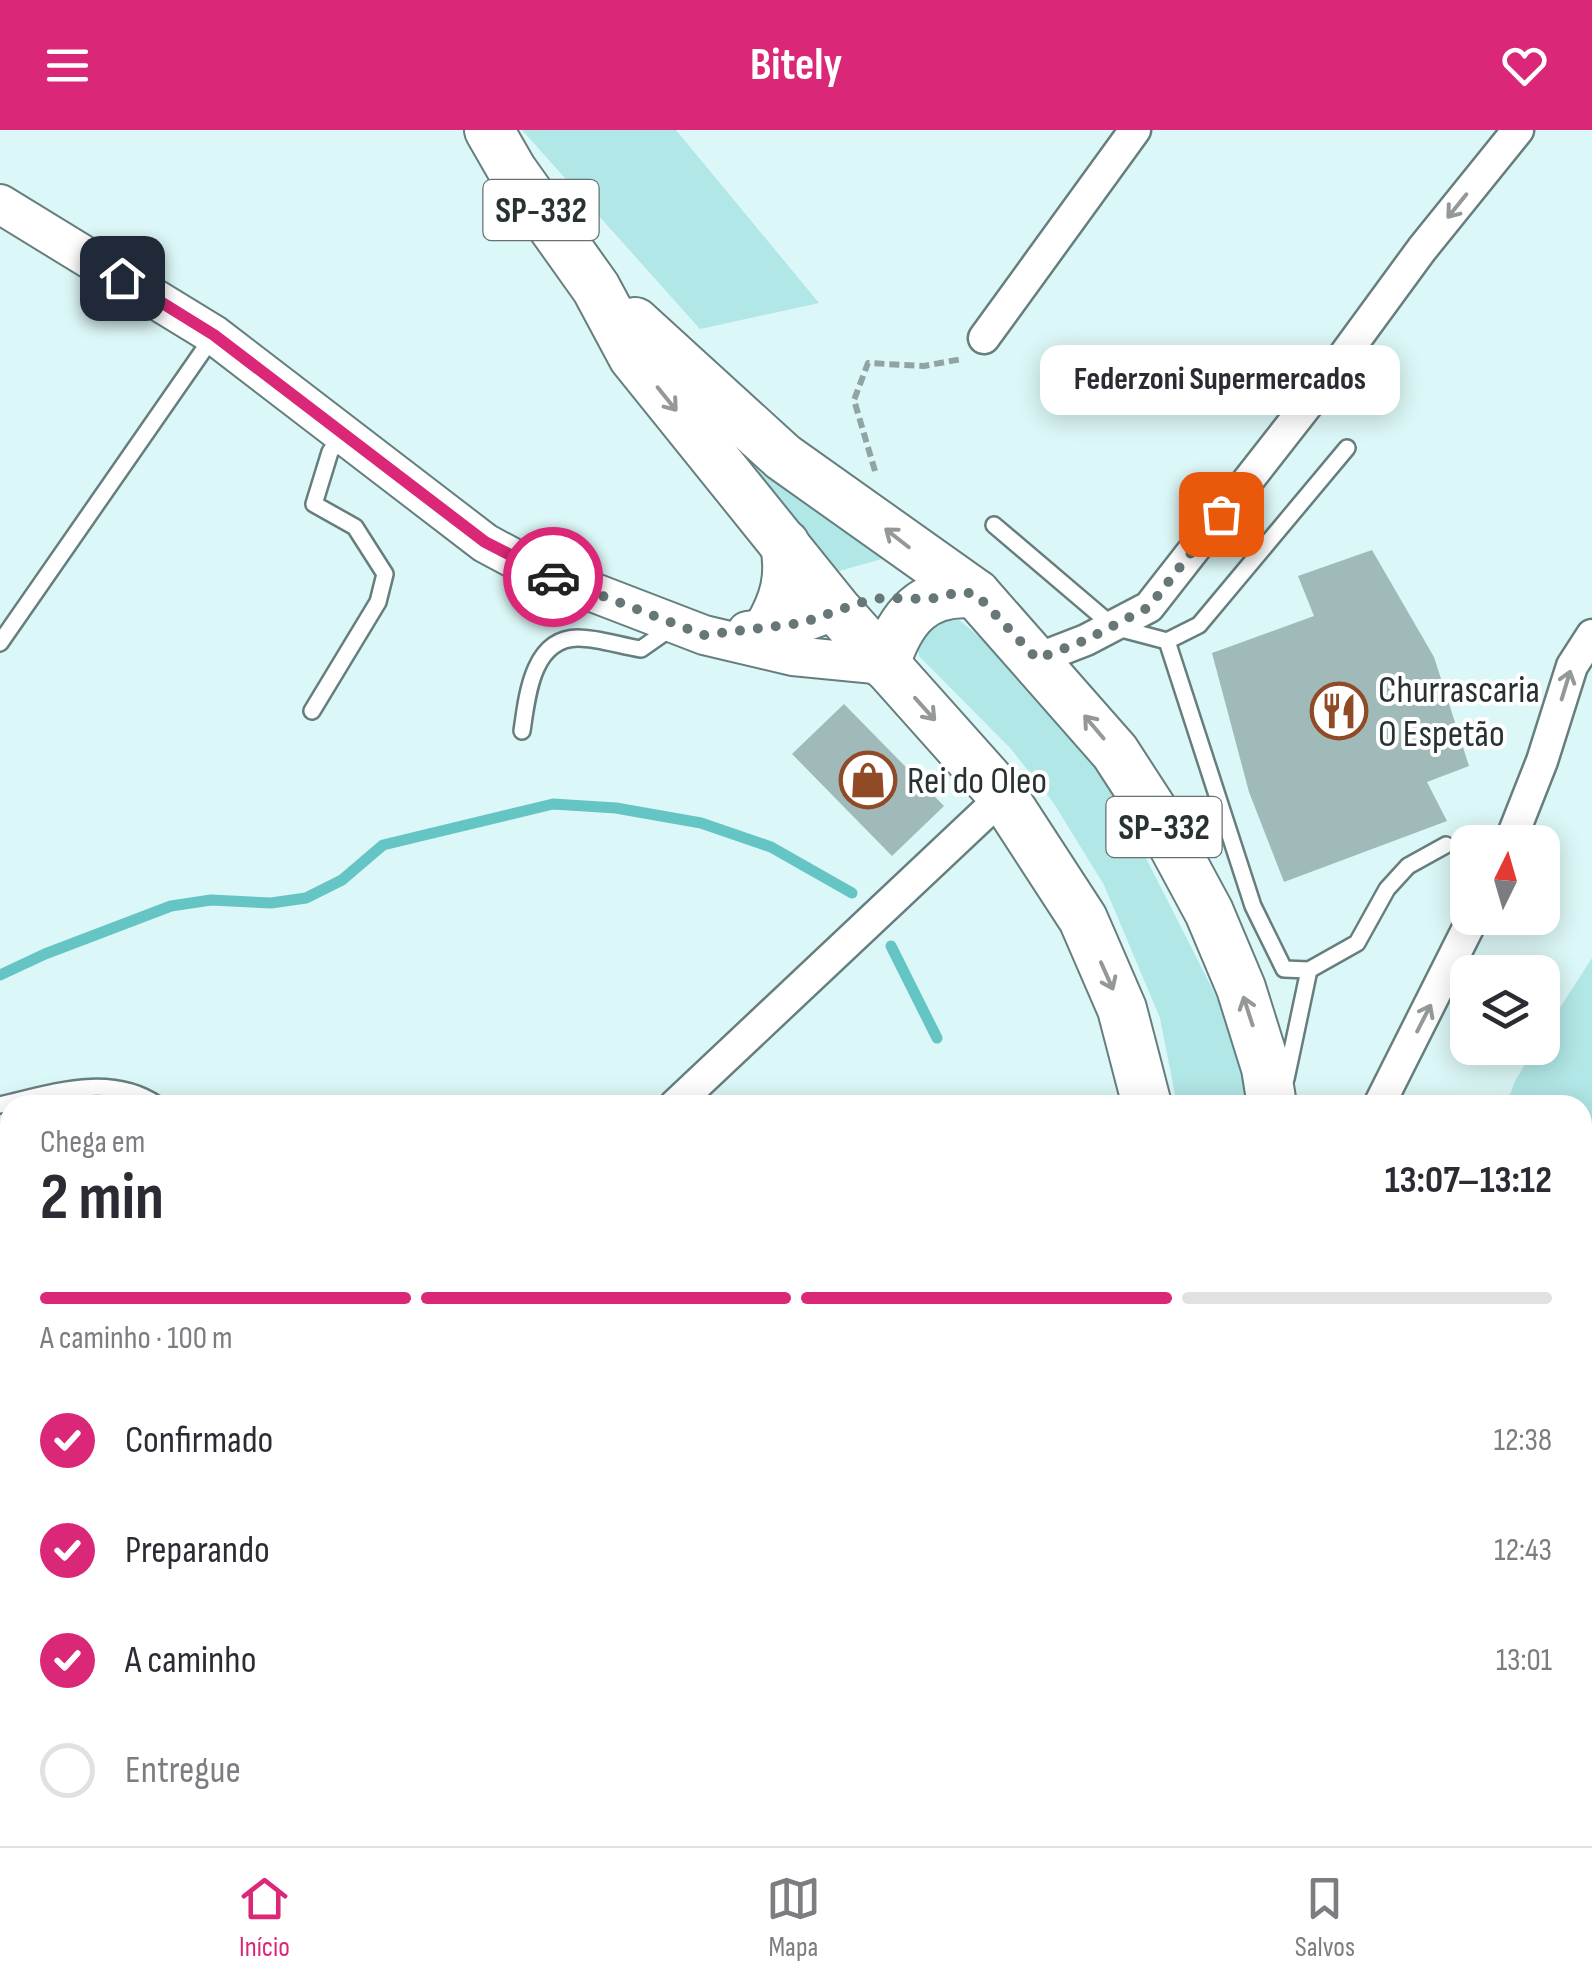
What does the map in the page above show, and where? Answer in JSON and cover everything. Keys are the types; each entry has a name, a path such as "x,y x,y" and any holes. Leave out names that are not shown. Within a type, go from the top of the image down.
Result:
{"main road":[{"name":"SP-332","path":"489,130 512,170 596,288 633,356 837,610 1003,796 1083,920 1122,1009 1144,1095"},
{"name":"SP-332","path":"596,288 783,457 976,594 1115,752 1162,823 1209,912 1240,988 1266,1068 1270,1095"},
{"path":"768,629 782,606 788,585 786,544"},
{"path":"837,610 882,598 930,599 960,592 976,594"},
{"path":"886,665 901,627 930,599"}],"street":[{"path":"984,338 1135,130"},
{"path":"1037,659 1114,627 1149,607 1318,391 1422,249 1518,130"},
{"path":"0,204 214,335 485,542 591,594 690,630 793,656 886,665"},
{"path":"690,630 768,629 802,623 837,610"},
{"path":"1517,825 1572,666 1592,635"},
{"path":"686,1095 1003,796"},
{"path":"1384,1095 1464,935"}],"lane":[{"path":"0,643 214,335"},
{"path":"312,712 378,602 385,574 355,527 314,504 330,452 343,434"},
{"path":"994,524 1114,627 1167,641 1199,625 1347,448"},
{"path":"522,731 531,678 551,646 576,638 641,649 690,630"},
{"path":"1167,641 1252,906 1284,969 1309,970 1357,944 1387,889 1408,866 1446,844"},
{"path":"1282,1095 1309,970"},
{"path":"44,1095 113,1086 134,1095"}],"path":[{"path":"892,535 854,400 868,364 924,366 961,360 984,338"}],"shaded area":[{"path":"522,130 676,130 819,303 700,329"},
{"path":"716,425 889,557 832,573"},
{"path":"938,615 957,618 1005,659 1087,754 1121,809 1222,1008 1250,1095 1175,1095 1160,1018 1104,885 1053,802 1011,749 919,656 916,635"},
{"path":"1592,958 1592,1095 1510,1095 1525,1065 1560,1065 1560,1008"}],"building":[{"name":"Churrascaria O Espetão","path":"1372,550 1434,657 1469,766 1427,782 1447,821 1284,882 1249,792 1212,653 1314,616 1298,576"},
{"name":"Rei do Oleo","path":"844,704 944,806 892,856 792,754"}],"waterway":[{"path":"0,975 171,906 211,900 271,903 306,898 342,880 383,845 553,804 616,808 701,823 771,847 852,893"},
{"path":"891,946 937,1038"}],"way so far":[{"path":"553,577 704,635 802,623 882,598 930,599 960,592 976,594 1037,659 1114,627 1149,607 1221,514"}],"place":[{"name":"Federzoni Supermercados","path":"1221,514"},
{"name":"Churrascaria O Espetão","path":"1339,711"},
{"name":"Rei do Oleo","path":"868,780"}],"route":[{"path":"122,278 214,335 485,542 553,577"}]}
